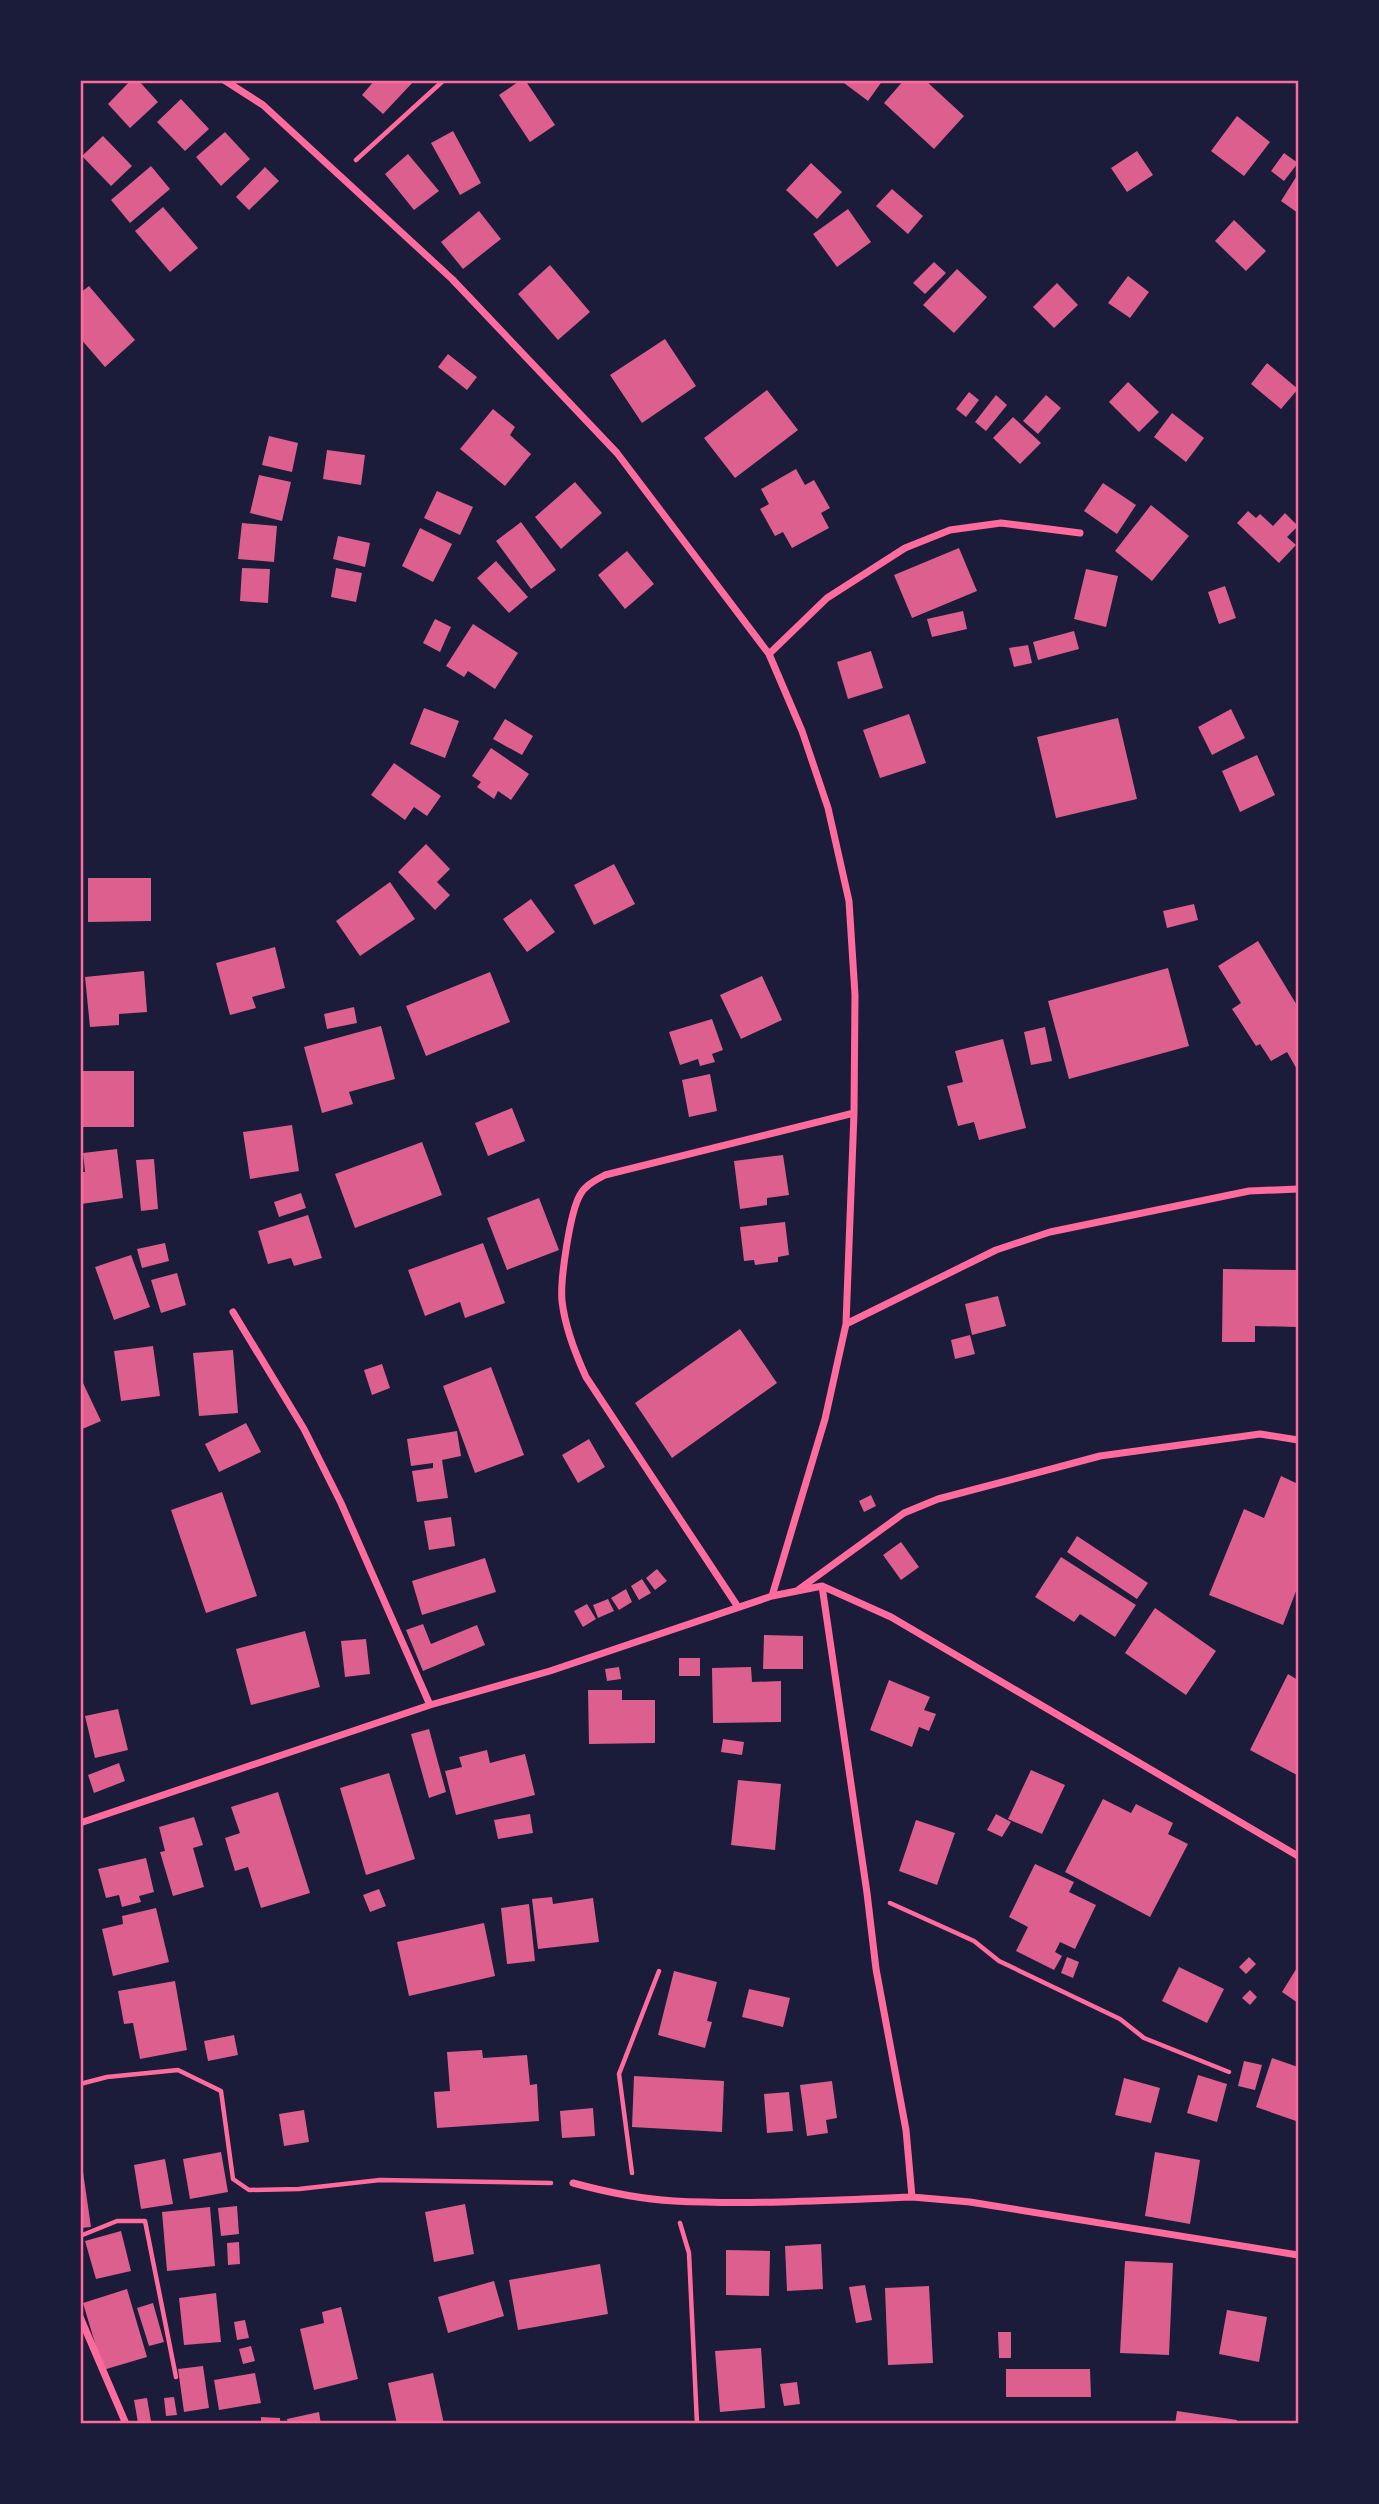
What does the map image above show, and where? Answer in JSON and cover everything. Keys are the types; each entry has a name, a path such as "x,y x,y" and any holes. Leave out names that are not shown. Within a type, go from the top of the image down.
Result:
{"street":[{"path":"224,80 263,105 452,279 617,453 769,654 802,731 828,808 849,901 855,995 854,1113 846,1324 825,1419 772,1596"},
{"path":"769,654 827,598 905,548 950,530 1001,523 1080,533"},
{"path":"738,1607 586,1377 571,1343 562,1299 568,1239 579,1195 589,1184 605,1175 854,1113"},
{"path":"846,1324 996,1250 1050,1232 1249,1191 1298,1189"},
{"path":"233,1312 303,1429 341,1503 430,1705"},
{"path":"794,1592 904,1513 938,1499 1100,1456 1260,1434 1298,1440"},
{"path":"80,1823 430,1705 550,1671 772,1596 822,1586 891,1617 1298,1856"},
{"path":"822,1586 876,1969 906,2130 912,2197"},
{"path":"573,2183 606,2192 673,2201 800,2202 912,2197 970,2202 1298,2255"},
{"path":"80,2317 126,2424"}],"path":[{"path":"339,176 443,80"},
{"path":"867,1893 974,1941 999,1961 1121,2019 1144,2038 1228,2073"},
{"path":"632,2175 618,2074 659,1971"},
{"path":"80,2084 107,2077 178,2070 221,2091 233,2179 249,2190 299,2189 380,2180 573,2183"},
{"path":"673,2201 689,2253 697,2424"},
{"path":"80,2236 117,2221 145,2221 176,2377"}],"building":[{"path":"131,80 138,80 158,102 130,128 108,104"},
{"path":"375,80 415,80 383,114 362,95"},
{"path":"525,80 555,125 530,142 499,95"},
{"path":"840,80 883,80 868,101"},
{"path":"904,80 925,80 964,116 934,149 884,103"},
{"path":"181,99 209,129 185,151 157,122"},
{"path":"1237,116 1270,142 1244,176 1211,151"},
{"path":"453,131 481,183 460,195 431,143"},
{"path":"225,132 250,159 221,186 196,157"},
{"path":"103,136 132,166 111,186 82,156"},
{"path":"1137,151 1153,175 1127,192 1111,168"},
{"path":"1284,153 1298,163 1284,181 1271,171"},
{"path":"408,154 439,191 414,210 385,174"},
{"path":"811,163 842,192 817,219 786,190"},
{"path":"151,166 170,189 130,223 111,200"},
{"path":"265,167 279,181 249,210 236,197"},
{"path":"1298,174 1298,213 1281,201"},
{"path":"892,189 923,216 908,234 876,206"},
{"path":"163,207 198,248 170,272 135,231"},
{"path":"848,209 871,242 837,267 813,234"},
{"path":"479,211 501,239 463,269 441,242"},
{"path":"1234,220 1266,251 1246,271 1215,241"},
{"path":"934,262 946,273 925,294 913,283"},
{"path":"550,265 590,312 558,340 518,294"},
{"path":"957,269 987,297 954,333 923,305"},
{"path":"1128,276 1149,292 1130,318 1108,303"},
{"path":"1057,283 1078,305 1054,328 1033,307"},
{"path":"89,286 135,340 105,367 80,338 80,293"},
{"path":"665,339 696,386 642,423 610,375"},
{"path":"448,354 477,377 467,390 438,367"},
{"path":"1267,363 1298,389 1281,409 1251,384"},
{"path":"1128,382 1159,412 1139,432 1109,402"},
{"path":"767,390 798,430 735,478 704,438"},
{"path":"969,392 979,400 966,417 956,409"},
{"path":"996,395 1007,405 986,431 975,422"},
{"path":"1046,395 1061,408 1038,434 1023,421"},
{"path":"493,409 515,427 510,435 531,454 505,486 460,449"},
{"path":"1172,413 1204,438 1186,462 1154,437"},
{"path":"1013,417 1041,443 1020,464 993,438"},
{"path":"269,436 298,443 292,472 262,465"},
{"path":"327,450 365,455 361,485 323,479"},
{"path":"796,469 805,485 814,480 830,508 821,513 829,528 792,548 783,532 775,536 760,509 769,504 761,489"},
{"path":"259,475 291,482 282,521 250,513"},
{"path":"575,482 602,513 561,549 535,517"},
{"path":"1103,483 1136,505 1117,534 1084,511"},
{"path":"437,491 473,507 460,535 424,518"},
{"path":"1151,505 1189,536 1152,581 1115,551"},
{"path":"1248,511 1256,518 1260,514 1273,526 1285,513 1298,526 1287,537 1296,545 1279,563 1237,523"},
{"path":"521,522 556,570 531,589 496,541"},
{"path":"242,523 277,526 274,562 238,559"},
{"path":"420,528 452,544 433,582 402,566"},
{"path":"338,536 370,543 365,567 333,559"},
{"path":"959,548 977,591 912,618 894,575"},
{"path":"627,551 654,584 625,609 598,575"},
{"path":"496,561 528,597 509,613 477,578"},
{"path":"242,568 270,569 268,603 240,601"},
{"path":"336,568 362,573 356,602 331,597"},
{"path":"1086,569 1118,576 1106,627 1074,619"},
{"path":"1225,586 1236,618 1219,624 1208,592"},
{"path":"963,611 967,629 932,637 927,619"},
{"path":"435,619 451,627 440,652 423,643"},
{"path":"473,624 518,653 495,689 468,671 464,677 446,666"},
{"path":"1074,631 1079,649 1038,660 1033,642"},
{"path":"1028,645 1032,663 1014,667 1009,648"},
{"path":"871,651 883,688 848,699 837,662"},
{"path":"424,708 459,721 445,758 410,744"},
{"path":"1231,709 1245,738 1212,755 1198,727"},
{"path":"909,714 926,763 880,778 863,730"},
{"path":"1118,718 1137,799 1056,818 1037,737"},
{"path":"505,719 533,736 522,755 493,739"},
{"path":"491,748 529,774 511,800 498,791 494,799 477,787 481,782 472,776"},
{"path":"1257,755 1275,795 1240,812 1222,771"},
{"path":"394,763 441,796 427,816 414,807 405,820 371,795"},
{"path":"426,844 450,869 437,882 450,895 435,910 398,872"},
{"path":"614,864 635,904 594,925 574,885"},
{"path":"88,878 151,878 151,921 88,922"},
{"path":"390,882 415,919 360,956 336,921"},
{"path":"531,899 555,932 527,952 503,919"},
{"path":"1194,904 1198,920 1167,928 1163,911"},
{"path":"1258,941 1298,1007 1298,1071 1287,1052 1271,1061 1260,1044 1256,1046 1232,1009 1241,1003 1218,966"},
{"path":"275,947 285,988 252,997 256,1008 230,1015 216,963"},
{"path":"1168,968 1189,1046 1069,1079 1048,1001"},
{"path":"144,971 147,1012 119,1014 119,1025 90,1027 85,977"},
{"path":"490,972 510,1022 426,1056 406,1006"},
{"path":"762,976 782,1020 741,1039 720,995"},
{"path":"354,1007 357,1023 327,1029 324,1014"},
{"path":"712,1019 723,1050 712,1054 715,1062 700,1066 698,1059 680,1065 669,1032"},
{"path":"381,1026 395,1079 349,1092 353,1104 322,1113 304,1047"},
{"path":"1045,1027 1052,1061 1031,1065 1024,1032"},
{"path":"1003,1039 1026,1128 979,1140 974,1122 958,1126 947,1086 963,1082 955,1051"},
{"path":"80,1071 134,1071 134,1127 80,1127"},
{"path":"710,1074 717,1111 689,1117 682,1080"},
{"path":"512,1108 525,1141 488,1156 475,1123"},
{"path":"292,1125 299,1171 250,1179 243,1132"},
{"path":"422,1142 442,1195 355,1228 335,1174"},
{"path":"117,1149 123,1198 81,1204 80,1172 85,1172 83,1153"},
{"path":"783,1155 789,1195 767,1198 767,1205 740,1209 734,1161"},
{"path":"154,1159 158,1209 141,1211 136,1160"},
{"path":"301,1193 306,1208 279,1217 274,1202"},
{"path":"539,1198 559,1250 507,1270 487,1218"},
{"path":"308,1215 322,1258 294,1266 291,1258 268,1264 258,1231"},
{"path":"785,1222 789,1255 778,1257 778,1262 755,1265 754,1260 744,1261 740,1227"},
{"path":"165,1243 169,1261 142,1268 137,1249"},
{"path":"483,1243 505,1303 465,1318 460,1302 425,1316 408,1270"},
{"path":"131,1255 150,1307 114,1320 95,1267"},
{"path":"1223,1269 1298,1270 1298,1327 1255,1326 1255,1342 1222,1342"},
{"path":"177,1273 186,1305 161,1313 151,1280"},
{"path":"998,1296 1006,1326 972,1335 965,1304"},
{"path":"740,1329 777,1383 672,1458 635,1403"},
{"path":"970,1335 975,1354 955,1359 951,1340"},
{"path":"153,1346 160,1396 121,1401 114,1351"},
{"path":"233,1350 238,1413 199,1416 193,1353"},
{"path":"382,1364 390,1388 372,1395 364,1370"},
{"path":"491,1367 524,1455 475,1473 443,1386"},
{"path":"83,1383 101,1421 80,1430 80,1384"},
{"path":"246,1423 261,1452 219,1472 205,1444"},
{"path":"457,1431 461,1456 442,1460 448,1498 417,1502 412,1471 433,1468 433,1463 411,1466 407,1439"},
{"path":"589,1439 605,1467 578,1483 562,1455"},
{"path":"1281,1476 1298,1484 1298,1586 1283,1625 1209,1595 1244,1509 1264,1518"},
{"path":"222,1492 257,1596 206,1613 171,1510"},
{"path":"871,1495 876,1506 864,1512 859,1501"},
{"path":"451,1517 455,1546 429,1550 424,1521"},
{"path":"1077,1536 1148,1583 1137,1599 1067,1552"},
{"path":"901,1542 919,1567 901,1580 883,1555"},
{"path":"1061,1557 1136,1605 1115,1637 1080,1614 1074,1622 1035,1597"},
{"path":"485,1558 496,1592 422,1615 412,1581"},
{"path":"657,1569 667,1581 655,1590 646,1578"},
{"path":"642,1579 651,1593 639,1600 631,1586"},
{"path":"626,1589 632,1602 619,1610 611,1598"},
{"path":"608,1599 614,1611 598,1618 593,1605"},
{"path":"587,1604 596,1619 583,1627 574,1611"},
{"path":"1155,1608 1216,1651 1186,1695 1125,1653"},
{"path":"423,1624 431,1644 477,1625 485,1645 423,1671 406,1630"},
{"path":"305,1631 320,1687 251,1705 236,1649"},
{"path":"764,1635 803,1636 803,1669 763,1669"},
{"path":"366,1639 370,1674 345,1677 341,1641"},
{"path":"679,1658 700,1658 700,1676 679,1676"},
{"path":"619,1667 621,1679 607,1681 605,1669"},
{"path":"751,1667 752,1682 781,1681 781,1722 713,1723 712,1668"},
{"path":"1288,1674 1298,1680 1297,1775 1250,1750"},
{"path":"889,1680 930,1697 924,1710 936,1714 929,1731 919,1727 912,1747 870,1730"},
{"path":"588,1690 622,1690 622,1700 655,1700 655,1743 589,1744"},
{"path":"118,1709 128,1750 95,1758 85,1716"},
{"path":"429,1729 446,1792 429,1798 411,1734"},
{"path":"723,1739 744,1742 742,1755 721,1752"},
{"path":"487,1750 490,1763 525,1754 535,1795 456,1815 445,1771 462,1767 459,1757"},
{"path":"119,1763 125,1781 94,1793 88,1775"},
{"path":"1031,1770 1065,1785 1042,1834 1008,1819"},
{"path":"389,1773 415,1859 366,1875 340,1788"},
{"path":"738,1780 781,1784 775,1850 731,1845"},
{"path":"278,1792 310,1893 261,1908 248,1867 235,1871 225,1838 240,1833 231,1807"},
{"path":"1103,1799 1131,1813 1136,1804 1173,1823 1168,1834 1188,1844 1150,1917 1065,1872"},
{"path":"530,1814 533,1833 498,1839 494,1820"},
{"path":"996,1814 1011,1822 1002,1837 987,1830"},
{"path":"194,1817 203,1845 193,1848 204,1887 173,1896 160,1852 165,1851 159,1827"},
{"path":"916,1820 955,1833 937,1885 899,1871"},
{"path":"146,1858 154,1892 139,1896 141,1902 122,1907 119,1895 106,1898 98,1869"},
{"path":"1035,1864 1074,1882 1069,1892 1096,1905 1075,1949 1060,1942 1055,1952 1062,1956 1054,1970 1016,1951 1028,1927 1009,1917"},
{"path":"379,1889 386,1906 370,1912 363,1895"},
{"path":"552,1897 553,1904 593,1898 599,1942 538,1949 532,1899"},
{"path":"529,1904 535,1961 507,1964 501,1908"},
{"path":"156,1908 169,1962 113,1976 102,1929 123,1924 122,1916"},
{"path":"484,1923 495,1976 409,1996 397,1942"},
{"path":"1067,1957 1079,1962 1073,1978 1061,1973"},
{"path":"1249,1957 1256,1964 1246,1974 1239,1967"},
{"path":"1298,1966 1298,2003 1282,1992"},
{"path":"1179,1967 1224,1989 1207,2023 1162,2001"},
{"path":"674,1971 717,1982 707,2021 712,2022 705,2048 658,2035"},
{"path":"175,1981 187,2050 140,2059 133,2023 124,2024 118,1991"},
{"path":"749,1989 790,1998 783,2027 742,2017"},
{"path":"1250,1990 1257,1997 1250,2005 1242,1998"},
{"path":"234,2035 238,2055 208,2061 204,2041"},
{"path":"482,2050 483,2058 527,2055 530,2085 537,2084 539,2121 437,2128 434,2092 450,2091 447,2052"},
{"path":"1272,2058 1298,2067 1296,2121 1256,2107"},
{"path":"1244,2061 1262,2065 1255,2090 1238,2086"},
{"path":"1198,2075 1227,2084 1217,2122 1187,2113"},
{"path":"634,2076 724,2081 722,2132 632,2127"},
{"path":"1124,2078 1160,2088 1151,2123 1115,2115"},
{"path":"832,2081 837,2118 826,2120 828,2133 807,2136 800,2085"},
{"path":"789,2092 793,2131 767,2133 764,2094"},
{"path":"593,2108 595,2136 562,2138 560,2111"},
{"path":"304,2110 309,2142 284,2146 279,2114"},
{"path":"221,2152 228,2192 190,2199 183,2159"},
{"path":"1155,2152 1200,2160 1190,2224 1145,2216"},
{"path":"165,2159 173,2204 141,2209 134,2165"},
{"path":"80,2172 83,2172 91,2227 80,2228"},
{"path":"465,2204 474,2254 434,2262 425,2212"},
{"path":"237,2206 239,2234 221,2236 218,2208"},
{"path":"210,2207 215,2266 167,2271 162,2212"},
{"path":"121,2231 131,2271 96,2279 85,2241"},
{"path":"239,2242 240,2264 228,2265 227,2243"},
{"path":"821,2244 823,2289 787,2291 785,2246"},
{"path":"726,2250 770,2251 769,2296 726,2295"},
{"path":"1125,2261 1173,2263 1169,2355 1120,2353"},
{"path":"600,2264 608,2314 518,2330 509,2280"},
{"path":"494,2281 504,2316 448,2333 438,2297"},
{"path":"865,2285 872,2320 856,2323 849,2287"},
{"path":"929,2286 933,2363 888,2365 885,2288"},
{"path":"127,2289 147,2357 103,2370 83,2303"},
{"path":"216,2293 221,2342 184,2345 179,2298"},
{"path":"153,2303 164,2342 149,2346 137,2308"},
{"path":"341,2307 358,2379 314,2390 300,2329 324,2323 322,2312"},
{"path":"1227,2310 1267,2317 1259,2362 1219,2354"},
{"path":"245,2320 249,2338 237,2340 234,2322"},
{"path":"998,2332 1011,2332 1011,2358 999,2358"},
{"path":"251,2346 255,2361 243,2364 239,2349"},
{"path":"761,2348 765,2408 720,2412 715,2351"},
{"path":"203,2366 209,2408 184,2412 178,2369"},
{"path":"1006,2369 1090,2369 1091,2397 1006,2397"},
{"path":"255,2373 261,2403 219,2410 214,2380"},
{"path":"433,2373 444,2424 397,2424 388,2383"},
{"path":"797,2382 800,2404 784,2406 780,2384"},
{"path":"174,2397 177,2415 166,2416 164,2398"},
{"path":"147,2398 151,2421 138,2423 134,2400"},
{"path":"1177,2411 1237,2420 1236,2424 1175,2424"},
{"path":"319,2412 321,2424 288,2424 287,2419"},
{"path":"261,2417 280,2418 280,2424 261,2424"}]}
